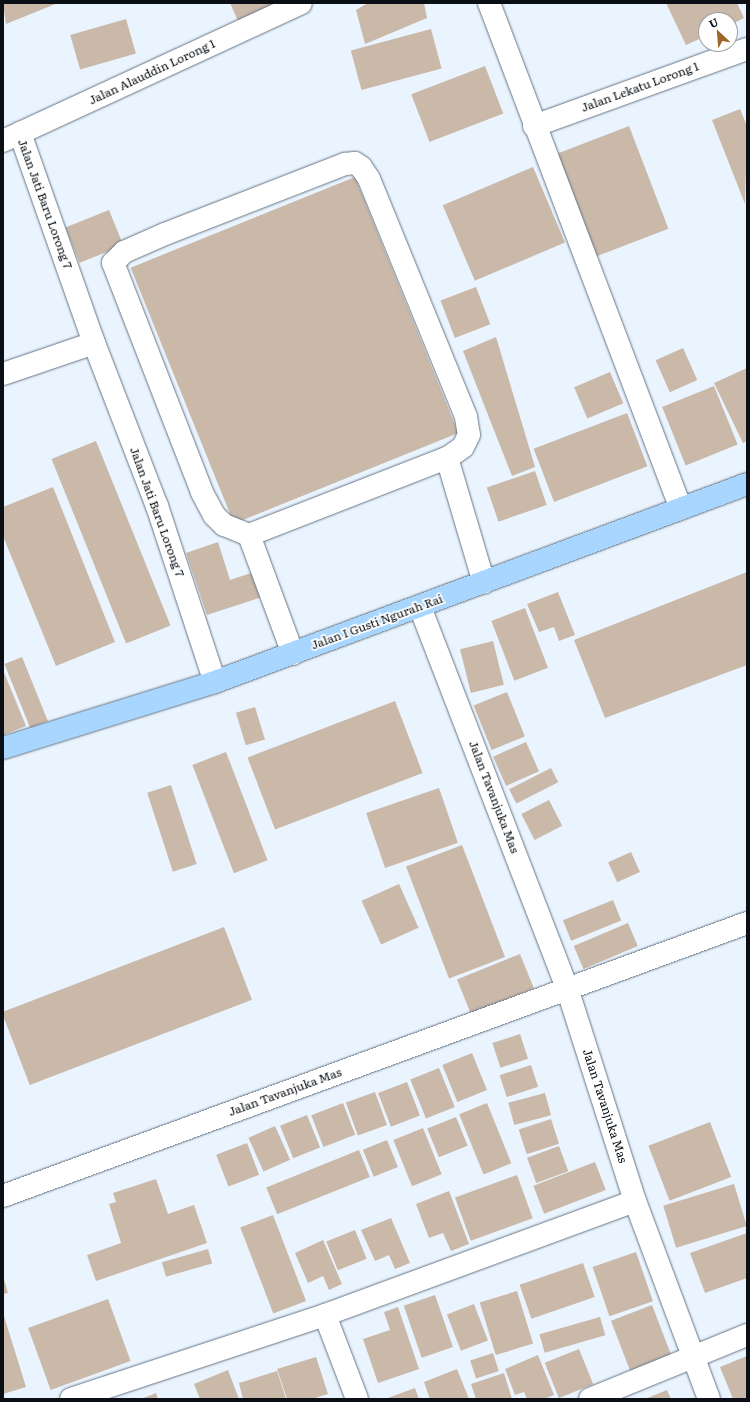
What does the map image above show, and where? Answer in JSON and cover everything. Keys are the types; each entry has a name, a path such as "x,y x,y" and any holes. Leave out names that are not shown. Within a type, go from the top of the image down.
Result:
{"main road":[{"name":"Jalan I Gusti Ngurah Rai","path":"3,748 215,682 420,607 747,484"}],"street":[{"name":"Jalan Alauddin Lorong 1","path":"11,137 301,3"},
{"path":"489,3 534,126 681,509"},
{"name":"Jalan Lekatu Lorong 1","path":"534,126 747,49"},
{"name":"Jalan Jati Baru Lorong 7","path":"11,137 94,343 156,506 215,682"},
{"path":"355,163 361,167 369,179 466,417 469,435 463,447 446,458 249,535 224,525 214,515 202,492 113,263 124,252 179,228 345,164 355,163"},
{"path":"3,374 94,343"},
{"path":"446,458 484,582"},
{"path":"249,535 293,654"},
{"name":"Jalan Tavanjuka Mas","path":"420,607 567,988 635,1201 709,1399"},
{"path":"567,988 747,923"},
{"name":"Jalan Tavanjuka Mas","path":"3,1196 567,988"},
{"path":"71,1399 326,1316 635,1201"},
{"path":"326,1316 357,1399"},
{"path":"590,1399 692,1356 747,1335"}],"building":[{"path":"3,3 58,3 6,24"},
{"path":"230,3 279,3 239,23"},
{"path":"368,3 424,3 427,18 365,44 356,10"},
{"path":"666,3 737,3 744,18 738,21 738,12 698,12 698,40 686,45"},
{"path":"126,19 136,54 80,70 70,35"},
{"path":"431,29 442,69 361,90 351,50"},
{"path":"485,66 503,114 430,142 411,94"},
{"path":"740,109 747,126 745,204 712,120"},
{"path":"629,126 668,229 596,257 556,154"},
{"path":"533,167 565,242 475,281 443,205"},
{"path":"355,177 458,433 234,524 131,268"},
{"path":"109,210 123,245 80,263 65,228"},
{"path":"476,287 490,324 455,338 441,301"},
{"path":"496,337 535,467 512,476 463,351"},
{"path":"683,348 697,380 670,392 656,360"},
{"path":"747,368 747,441 743,443 714,383"},
{"path":"610,372 623,403 587,419 574,387"},
{"path":"714,386 738,444 686,465 662,407"},
{"path":"627,413 647,466 554,502 534,449"},
{"path":"96,441 171,626 126,643 51,459"},
{"path":"535,471 547,505 498,522 487,488"},
{"path":"53,487 115,642 56,666 3,536 3,507"},
{"path":"218,542 230,580 254,572 262,597 207,615 186,553"},
{"path":"747,572 747,665 605,718 574,640"},
{"path":"558,592 575,635 559,641 554,627 539,632 527,604"},
{"path":"525,608 548,668 514,681 491,621"},
{"path":"493,641 504,685 471,693 460,649"},
{"path":"22,657 48,721 30,728 4,664"},
{"path":"3,670 26,726 3,735"},
{"path":"507,692 525,737 492,750 474,705"},
{"path":"395,701 423,773 275,830 247,758"},
{"path":"255,707 265,740 246,745 236,713"},
{"path":"526,742 539,771 506,786 493,757"},
{"path":"226,752 268,860 234,873 192,765"},
{"path":"551,768 558,782 516,804 509,789"},
{"path":"171,785 197,864 173,872 147,793"},
{"path":"439,788 458,843 385,868 366,813"},
{"path":"549,800 562,826 535,840 521,814"},
{"path":"462,845 505,957 449,979 406,867"},
{"path":"631,852 640,872 617,882 608,862"},
{"path":"399,884 419,928 381,945 362,901"},
{"path":"613,900 621,920 571,941 563,920"},
{"path":"628,923 638,946 583,969 574,946"},
{"path":"224,927 252,1000 30,1085 3,1015 3,1012"},
{"path":"520,954 534,988 471,1014 457,979"},
{"path":"520,1034 528,1059 500,1068 492,1043"},
{"path":"472,1053 487,1090 457,1102 442,1065"},
{"path":"531,1065 538,1087 507,1097 500,1075"},
{"path":"439,1068 455,1107 426,1119 410,1080"},
{"path":"407,1082 420,1116 391,1127 378,1093"},
{"path":"375,1092 387,1125 358,1135 346,1103"},
{"path":"545,1093 551,1115 514,1125 508,1103"},
{"path":"343,1103 355,1135 323,1147 311,1115"},
{"path":"487,1103 511,1163 484,1175 459,1114"},
{"path":"307,1115 320,1147 293,1158 280,1126"},
{"path":"456,1117 468,1146 439,1157 427,1129"},
{"path":"551,1119 559,1144 527,1154 519,1130"},
{"path":"710,1122 731,1177 670,1201 648,1146"},
{"path":"275,1126 290,1160 264,1172 249,1138"},
{"path":"423,1128 442,1174 412,1186 393,1140"},
{"path":"387,1140 398,1167 374,1177 363,1150"},
{"path":"247,1143 259,1175 228,1187 216,1155"},
{"path":"559,1146 568,1171 536,1183 527,1158"},
{"path":"359,1150 370,1177 277,1214 266,1187"},
{"path":"595,1162 606,1190 544,1214 533,1186"},
{"path":"517,1175 533,1218 471,1241 455,1198"},
{"path":"156,1179 168,1214 194,1205 207,1243 96,1281 87,1255 121,1243 109,1204 116,1202 113,1193"},
{"path":"734,1184 747,1226 676,1248 663,1206"},
{"path":"449,1191 469,1244 451,1251 443,1233 429,1238 416,1204"},
{"path":"273,1215 306,1301 273,1313 240,1228"},
{"path":"391,1218 410,1263 395,1269 389,1255 375,1261 361,1230"},
{"path":"355,1230 367,1259 338,1270 326,1242"},
{"path":"747,1233 747,1278 705,1293 690,1253"},
{"path":"323,1240 342,1284 329,1290 323,1276 308,1283 295,1253"},
{"path":"208,1249 212,1263 166,1277 162,1262"},
{"path":"636,1252 653,1301 609,1316 593,1267"},
{"path":"583,1263 595,1297 531,1319 520,1285"},
{"path":"3,1276 8,1293 3,1294"},
{"path":"517,1291 533,1344 496,1355 480,1302"},
{"path":"435,1295 453,1347 422,1358 404,1306"},
{"path":"108,1299 131,1361 51,1390 28,1328"},
{"path":"474,1304 488,1340 461,1351 447,1314"},
{"path":"652,1305 672,1356 631,1372 611,1321"},
{"path":"398,1307 419,1369 378,1383 363,1339 390,1330 384,1312"},
{"path":"3,1313 26,1387 3,1394"},
{"path":"600,1317 605,1335 545,1353 539,1334"},
{"path":"579,1349 593,1384 559,1398 545,1363"},
{"path":"493,1353 499,1371 476,1378 470,1360"},
{"path":"538,1355 554,1395 544,1399 527,1399 524,1392 515,1395 505,1369"},
{"path":"747,1356 747,1399 733,1399 720,1367"},
{"path":"316,1357 328,1394 312,1399 287,1399 277,1369"},
{"path":"457,1369 469,1399 430,1399 424,1382"},
{"path":"228,1370 239,1399 200,1399 194,1384"},
{"path":"277,1371 286,1399 243,1399 239,1383"},
{"path":"504,1373 512,1399 476,1399 471,1384"},
{"path":"415,1388 419,1399 385,1399"},
{"path":"667,1390 671,1399 645,1399"},
{"path":"156,1393 158,1399 141,1399"}]}
